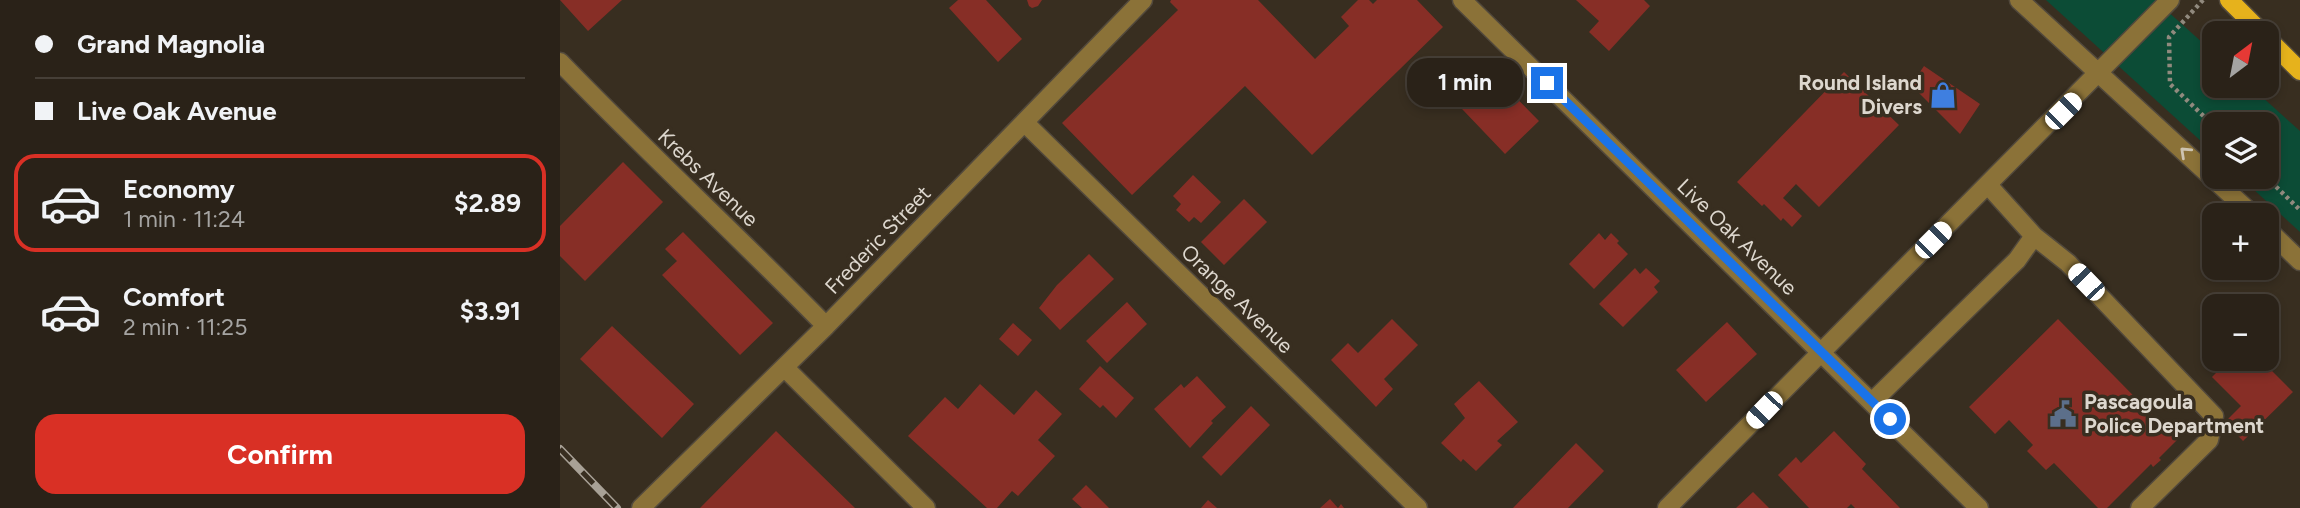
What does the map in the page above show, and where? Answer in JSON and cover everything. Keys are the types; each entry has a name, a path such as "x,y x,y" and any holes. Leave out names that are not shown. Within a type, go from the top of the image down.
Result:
{"main road":[{"path":"2229,0 2250,21"},
{"path":"2279,50 2300,71"}],"street":[{"name":"Frederic Street","path":"641,508 785,368 1143,0"},
{"name":"Live Oak Avenue","path":"1462,0 1979,508"},
{"path":"2019,0 2240,203"},
{"path":"1667,508 2100,74 2170,0"},
{"name":"Krebs Avenue","path":"560,62 826,326"},
{"name":"Orange Avenue","path":"1025,123 1418,508"},
{"path":"1988,185 2034,236 2068,263 2214,416 2209,440 2140,508"},
{"path":"1872,402 2017,260 2034,236"},
{"path":"2279,241 2300,261"},
{"path":"785,368 926,508"}],"path":[{"path":"2202,115 2170,85 2169,37 2203,0"},
{"path":"2278,189 2300,210"}],"green space":[{"path":"2046,0 2155,0 2202,42 2202,98 2263,98 2279,112 2202,112 2202,142"},
{"path":"2279,112 2300,131 2300,232 2279,213 2279,203 2268,203 2253,189 2279,189"}],"building":[{"path":"560,0 622,0 588,31"},
{"path":"958,0 986,0 1022,39 998,62 949,8"},
{"path":"1027,0 1042,0 1038,6 1032,8"},
{"path":"1171,0 1258,0 1315,59 1349,26 1341,17 1358,0 1369,0 1373,4 1377,0 1417,0 1443,27 1312,155 1245,86 1132,195 1062,123 1178,10"},
{"path":"1576,0 1644,0 1650,6 1609,51 1589,32 1599,21"},
{"path":"1475,56 1539,121 1505,154 1442,88"},
{"name":"Round Island Divers","path":"1924,66 1980,104 1960,134 1911,85"},
{"path":"1844,72 1899,125 1819,207 1796,184 1783,198 1802,216 1792,227 1783,218 1781,221 1764,204 1762,206 1737,182"},
{"path":"623,162 663,202 585,281 560,256 560,226"},
{"path":"1193,175 1221,202 1201,223 1194,217 1189,222 1176,210 1181,204 1173,196"},
{"path":"1244,199 1267,222 1224,265 1201,242"},
{"path":"683,232 773,323 740,355 662,275 677,261 665,249"},
{"path":"1599,233 1605,240 1611,233 1628,254 1594,289 1569,264"},
{"path":"1089,254 1114,279 1060,330 1039,308 1057,285"},
{"path":"1635,268 1640,274 1646,268 1660,281 1654,287 1658,292 1623,327 1599,304"},
{"path":"1127,302 1147,324 1107,363 1086,341"},
{"path":"1392,319 1418,345 1384,379 1393,389 1376,407 1331,360 1348,343 1358,353"},
{"name":"Pascagoula Police Department","path":"2058,319 2177,440 2159,458 2161,460 2153,467 2151,464 2107,508 2098,508 2054,463 2046,470 2027,451 2033,445 2009,420 1995,434 1969,407"},
{"path":"1727,322 1757,354 1706,402 1676,370"},
{"path":"1013,323 1032,340 1018,356 999,339"},
{"path":"612,326 694,404 662,438 580,359"},
{"path":"1100,366 1134,398 1116,418 1103,405 1100,408 1079,389"},
{"path":"2218,371 2272,371 2293,392 2243,441 2225,422 2241,406 2212,377"},
{"path":"1197,376 1226,407 1190,448 1154,409 1181,384 1184,388"},
{"path":"1479,381 1518,422 1497,441 1502,445 1476,471 1463,459 1461,462 1441,443 1465,418 1454,404"},
{"path":"980,384 1014,415 1036,390 1062,414 1038,440 1055,456 1018,496 1012,491 997,508 987,508 908,436 945,397 958,409"},
{"path":"1251,406 1270,425 1221,476 1202,457"},
{"path":"776,431 855,508 700,508"},
{"path":"1834,431 1866,464 1862,469 1900,508 1855,508 1851,504 1847,508 1809,508 1778,475 1796,457 1801,463"},
{"path":"1576,443 1604,471 1568,508 1513,508"},
{"path":"1086,485 1109,508 1082,508 1072,499"},
{"path":"1753,492 1769,508 1736,508"},
{"path":"1330,499 1338,508 1320,508"},
{"path":"1208,500 1217,508 1201,508"}],"railway":[{"path":"560,449 617,508"}],"place":[{"name":"Round Island Divers","path":"1943,95"},
{"name":"Pascagoula Police Department","path":"2063,414"}],"route":[{"path":"1547,83 1890,419"}]}
